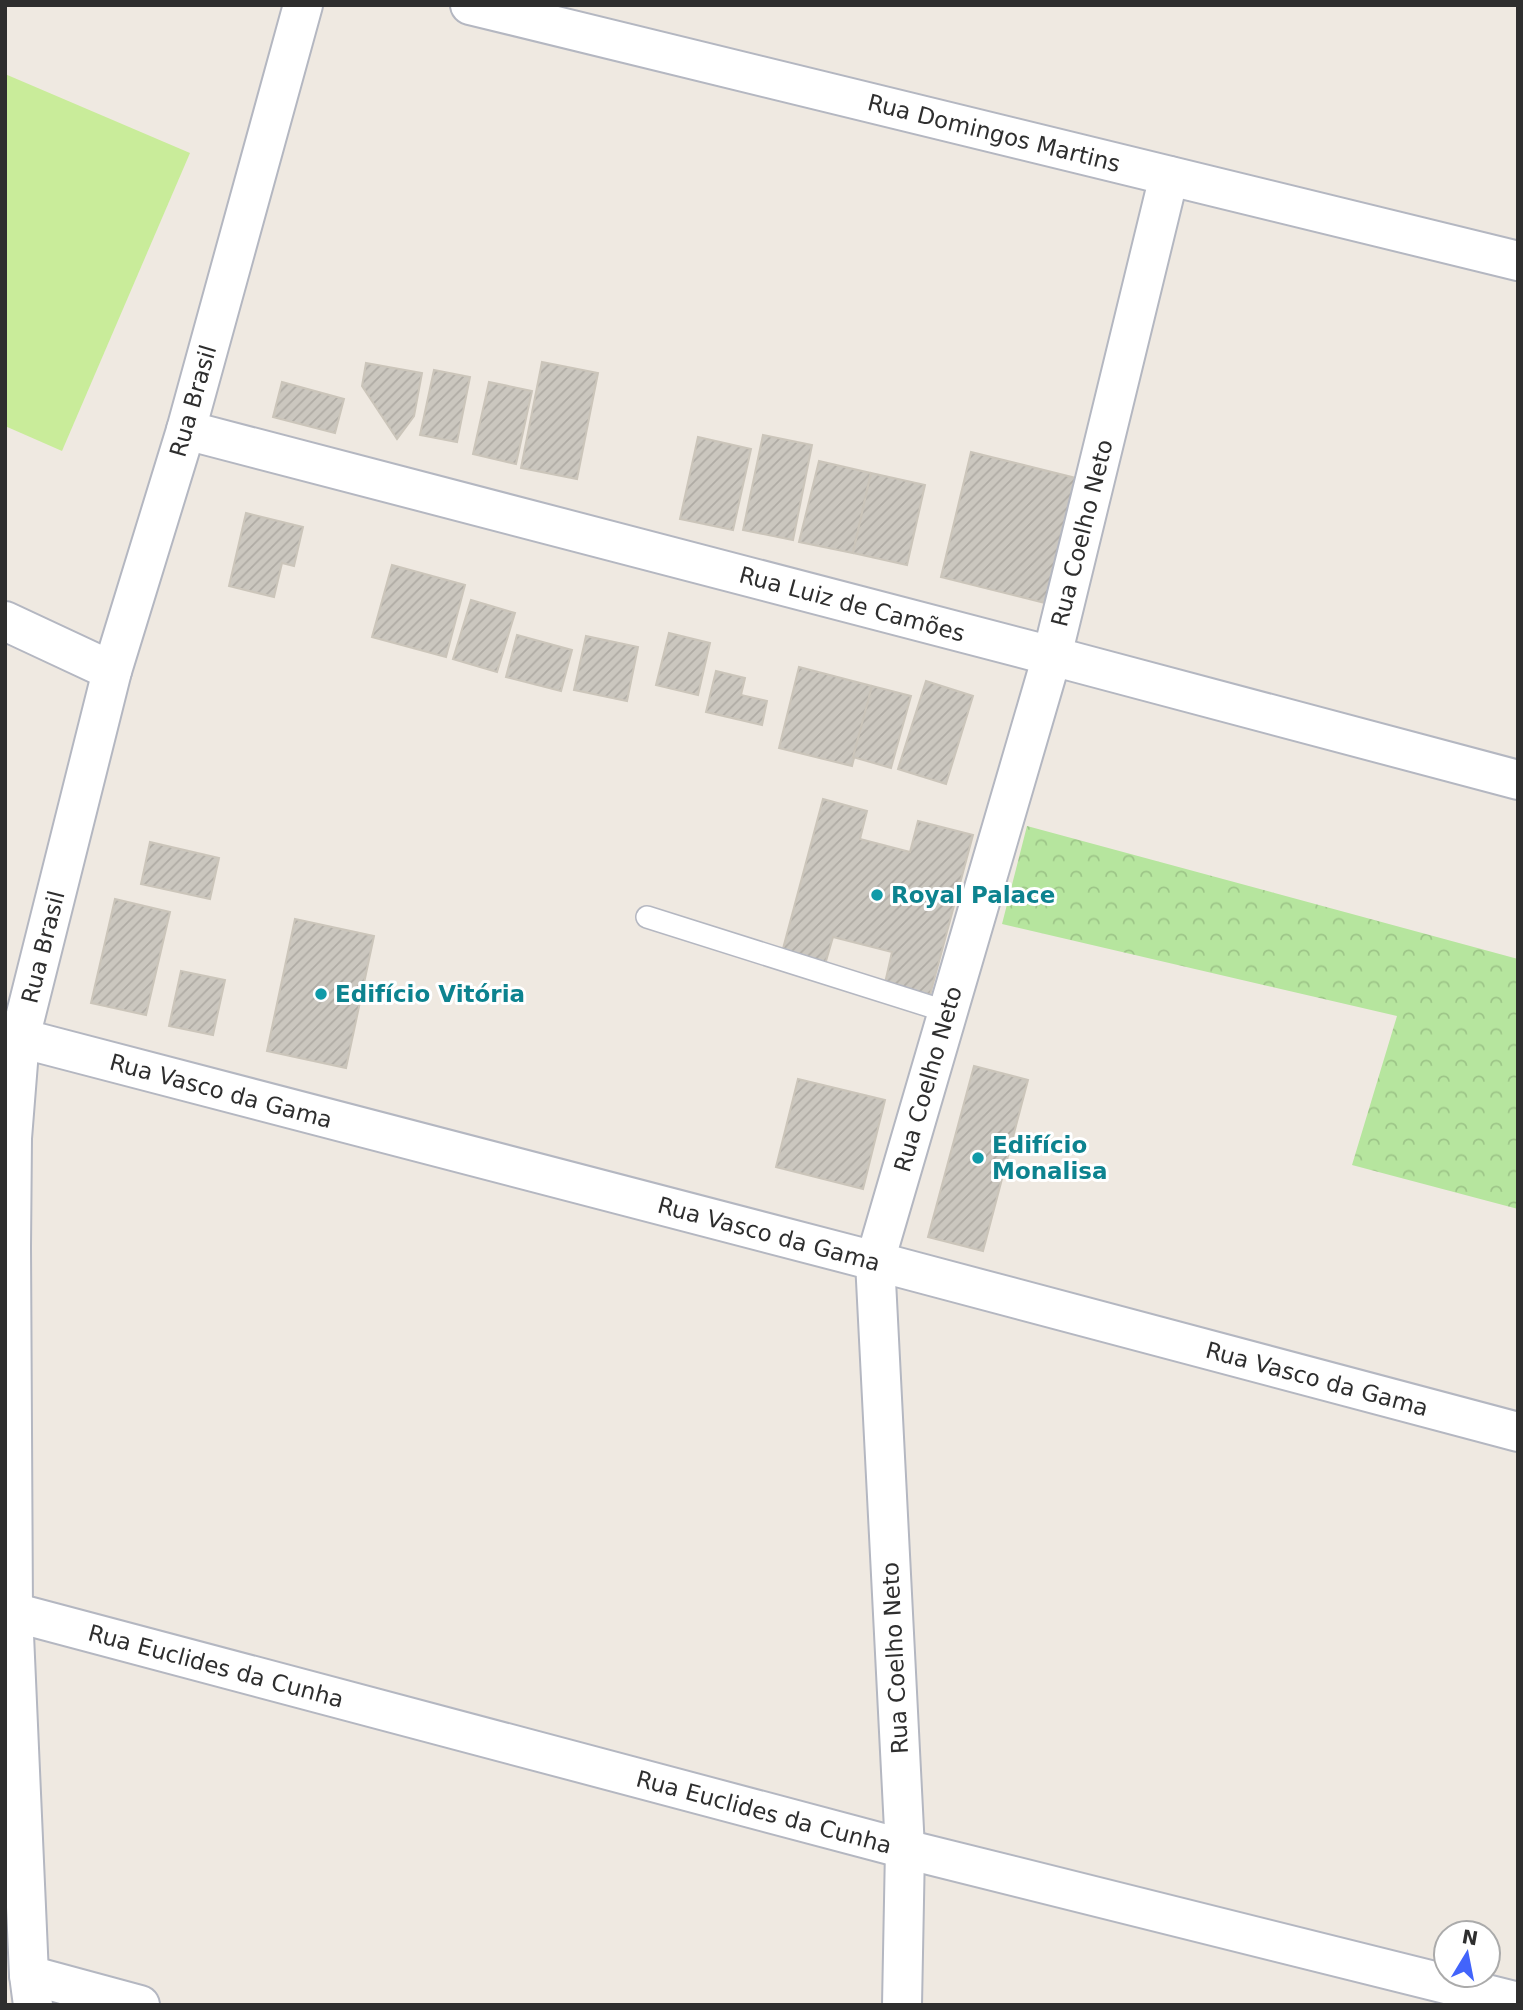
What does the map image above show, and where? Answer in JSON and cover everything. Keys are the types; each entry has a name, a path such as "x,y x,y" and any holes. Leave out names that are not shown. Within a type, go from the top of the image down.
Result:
{"street":[{"name":"Rua Brasil","path":"31,1990 13,1612 12,1138 20,1038 113,671 186,430 303,5"},
{"name":"Rua Domingos Martins","path":"470,5 1518,261"},
{"name":"Rua Coelho Neto","path":"902,2005 905,1849 875,1261 1052,656 1169,176"},
{"name":"Rua Luiz de Camões","path":"186,430 1518,780"},
{"path":"5,621 113,671"},
{"name":"Rua Vasco da Gama","path":"20,1038 1518,1432"},
{"name":"Rua Euclides da Cunha","path":"13,1612 905,1849 1518,2002"},
{"path":"31,1990 140,2005"}],"lane":[{"path":"647,917 948,1012"}],"green space":[{"path":"5,74 190,153 62,451 5,426"},
{"path":"1027,826 1518,959 1518,1209 1352,1165 1397,1016 1002,924"}],"building":[{"path":"542,362 598,373 577,479 521,468"},
{"path":"366,363 422,373 414,416 397,439 362,386"},
{"path":"434,370 470,377 457,442 420,435"},
{"path":"282,382 344,399 335,433 273,417"},
{"path":"489,382 532,391 516,464 473,454"},
{"path":"763,435 812,445 793,540 743,530"},
{"path":"698,437 751,449 733,530 680,519"},
{"path":"971,452 1076,478 1045,603 941,577"},
{"path":"819,461 871,473 853,553 799,542"},
{"path":"871,473 925,485 907,565 853,553"},
{"path":"246,513 303,527 294,566 282,563 274,597 229,586"},
{"path":"392,565 465,585 446,657 372,637"},
{"path":"471,600 515,613 497,672 453,659"},
{"path":"669,633 710,643 698,695 656,685"},
{"path":"517,635 572,650 561,691 506,677"},
{"path":"586,636 638,647 627,701 574,690"},
{"path":"799,667 872,686 852,766 779,748"},
{"path":"716,671 745,678 741,695 767,701 762,725 706,712"},
{"path":"926,681 973,696 946,784 898,769"},
{"path":"872,686 911,696 891,768 853,757"},
{"name":"Royal Palace","path":"823,799 867,811 860,839 910,852 918,821 973,835 930,995 885,983 892,952 833,937 824,968 781,956"},
{"path":"150,842 219,858 210,899 141,884"},
{"path":"115,899 170,912 146,1015 91,1003"},
{"name":"Edifício Vitória","path":"295,919 374,936 346,1068 267,1051"},
{"path":"181,971 225,980 213,1035 169,1026"},
{"name":"Edifício Monalisa","path":"974,1066 1028,1080 983,1251 928,1237"},
{"path":"798,1079 885,1100 863,1189 776,1167"}],"place":[{"name":"Royal Palace","path":"877,895"},
{"name":"Edifício Vitória","path":"321,994"},
{"name":"Edifício Monalisa","path":"978,1158"}]}
